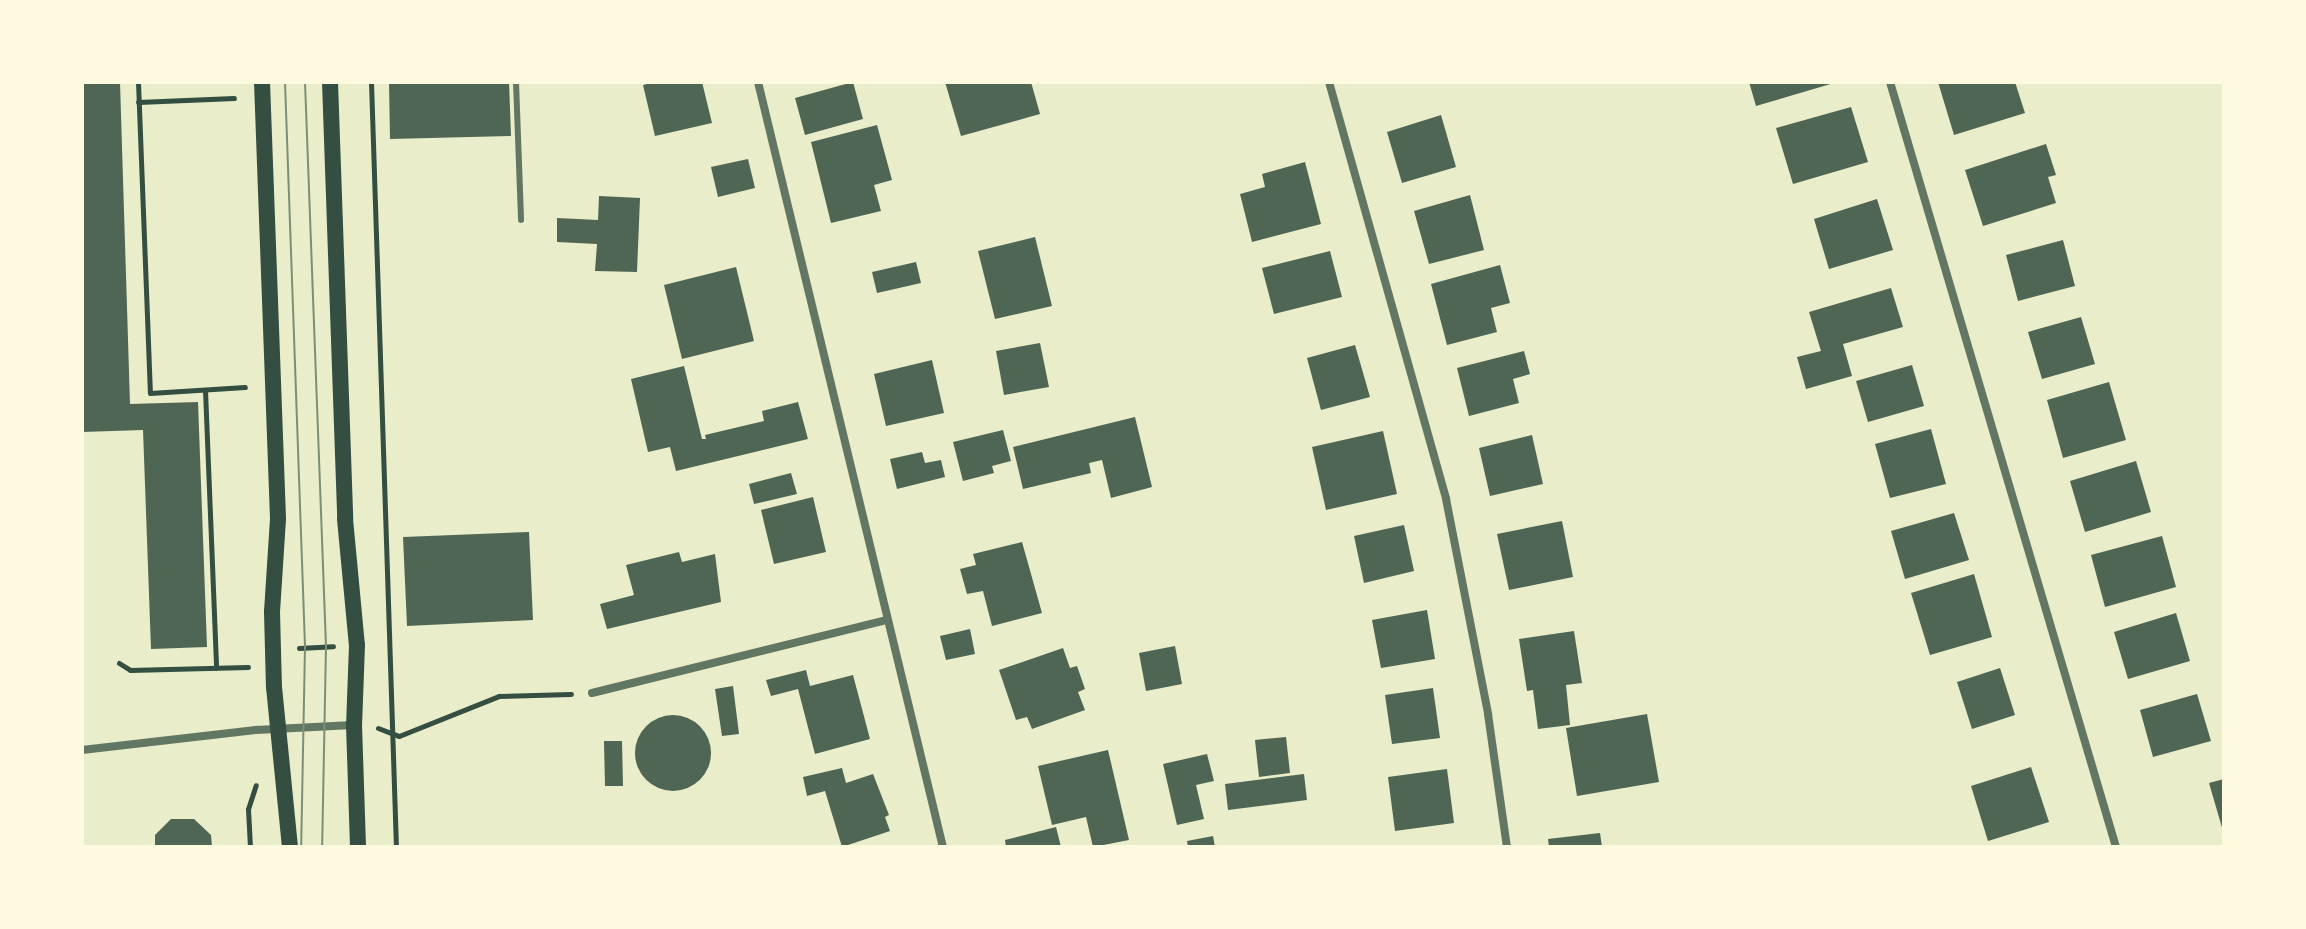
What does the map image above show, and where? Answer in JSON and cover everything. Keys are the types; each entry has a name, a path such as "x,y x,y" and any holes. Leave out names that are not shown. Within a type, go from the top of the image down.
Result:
{"main road":[{"path":"262,82 278,519 273,649 277,729 290,847"},
{"path":"330,82 345,519 357,645 354,725 358,847"}],"street":[{"path":"758,82 943,847"},
{"path":"1329,82 1446,499 1488,714 1507,847"},
{"path":"1890,82 2116,847"},
{"path":"592,693 887,620"},
{"path":"82,750 277,729 354,725"}],"lane":[{"path":"516,82 521,220"}],"path":[{"path":"138,82 150,393 245,387"},
{"path":"371,82 396,847"},
{"path":"138,102 234,98"},
{"path":"205,390 216,668"},
{"path":"273,649 389,642"},
{"path":"119,663 130,670 255,667"},
{"path":"354,725 399,736 499,696 592,693"},
{"path":"250,847 248,809 259,775"}],"building":[{"path":"82,82 120,82 130,404 198,402 207,647 151,649 143,430 82,432"},
{"path":"389,82 509,82 511,136 390,139"},
{"path":"702,82 712,123 655,136 643,85"},
{"path":"853,82 863,119 805,135 795,98"},
{"path":"945,82 1031,82 1040,114 961,136"},
{"path":"1749,82 1834,82 1834,83 1756,106"},
{"path":"1938,82 2015,82 2025,113 1954,135"},
{"path":"1851,107 1868,162 1793,184 1776,128"},
{"path":"1441,115 1456,167 1402,183 1387,132"},
{"path":"877,125 892,180 874,185 881,211 831,223 811,142"},
{"path":"2046,144 2056,175 2048,177 2056,203 1983,226 1965,170"},
{"path":"748,159 755,188 718,197 711,167"},
{"path":"1305,162 1321,224 1252,242 1240,194 1265,187 1262,174"},
{"path":"1470,195 1484,250 1429,264 1414,211"},
{"path":"599,196 640,198 637,272 595,271 597,244 557,242 557,218 598,220"},
{"path":"1877,199 1893,250 1829,269 1814,219"},
{"path":"1035,237 1052,306 995,319 978,251"},
{"path":"2063,240 2075,286 2018,301 2006,255"},
{"path":"1330,251 1342,297 1274,314 1262,268"},
{"path":"916,262 921,283 877,293 872,272"},
{"path":"1500,265 1510,303 1491,308 1497,332 1447,345 1431,284"},
{"path":"736,267 754,341 682,359 664,285"},
{"path":"1891,288 1903,327 1843,344 1852,376 1806,389 1797,357 1821,351 1809,312"},
{"path":"2081,317 2095,364 2042,379 2028,332"},
{"path":"1040,343 1049,387 1004,395 996,351"},
{"path":"1355,345 1370,397 1321,410 1307,358"},
{"path":"1524,351 1530,374 1513,379 1519,403 1469,416 1457,368"},
{"path":"932,360 944,413 886,426 874,374"},
{"path":"1912,365 1924,406 1868,422 1856,381"},
{"path":"684,366 702,439 706,439 705,435 764,421 762,411 798,402 808,439 676,471 670,447 648,452 631,379"},
{"path":"2109,382 2126,440 2063,458 2047,400"},
{"path":"1135,417 1152,487 1111,498 1102,460 1089,463 1091,473 1023,489 1013,447"},
{"path":"1931,429 1946,484 1890,498 1875,444"},
{"path":"1003,430 1011,461 992,466 994,473 963,481 953,442"},
{"path":"1383,431 1397,494 1326,510 1312,447"},
{"path":"1532,435 1543,484 1490,496 1479,448"},
{"path":"922,452 925,463 941,460 945,477 897,489 890,459"},
{"path":"2136,461 2151,512 2085,532 2070,481"},
{"path":"791,473 797,494 754,504 749,484"},
{"path":"813,497 826,552 774,564 761,510"},
{"path":"1954,513 1969,560 1905,579 1891,531"},
{"path":"1562,521 1573,577 1509,590 1497,534"},
{"path":"1404,525 1414,571 1364,583 1354,536"},
{"path":"529,532 533,620 407,626 403,537"},
{"path":"2162,536 2176,587 2105,607 2091,555"},
{"path":"1022,542 1042,613 992,626 983,591 967,594 960,569 976,565 973,554"},
{"path":"679,552 682,562 715,554 721,602 607,629 600,604 634,595 626,565"},
{"path":"1974,574 1992,637 1930,655 1911,593"},
{"path":"1427,610 1435,659 1381,668 1372,620"},
{"path":"2176,613 2190,661 2128,679 2114,632"},
{"path":"970,629 975,654 946,660 940,636"},
{"path":"1574,631 1582,683 1566,685 1570,725 1538,729 1533,690 1527,691 1519,639"},
{"path":"1175,646 1182,684 1146,691 1139,653"},
{"path":"1063,648 1070,668 1077,666 1085,689 1078,692 1085,710 1032,729 1027,717 1016,720 999,670"},
{"path":"2000,668 2015,715 1972,729 1957,682"},
{"path":"806,670 810,686 853,675 870,739 815,754 798,689 771,696 766,680"},
{"path":"733,686 739,734 722,736 715,689"},
{"path":"1433,688 1440,738 1392,744 1385,695"},
{"path":"2197,694 2211,741 2153,757 2140,710"},
{"path":"1647,714 1659,782 1577,796 1566,728"},
{"path":"673,715 688,718 700,726 708,738 711,753 708,768 700,780 688,788 673,791 658,788 646,780 638,768 635,753 638,738 646,726 658,718"},
{"path":"1286,737 1290,773 1259,777 1255,740"},
{"path":"604,741 622,741 623,786 605,786"},
{"path":"1108,750 1129,840 1093,847 1086,817 1052,825 1038,766"},
{"path":"1207,754 1214,781 1196,785 1204,819 1177,825 1163,764"},
{"path":"2031,767 2049,822 1988,841 1971,786"},
{"path":"842,768 846,783 873,774 889,815 885,817 890,831 842,847 825,791 807,796 803,777"},
{"path":"1447,769 1454,823 1395,831 1388,777"},
{"path":"1304,774 1307,800 1228,810 1225,784"},
{"path":"2224,779 2224,831 2223,831 2209,783"},
{"path":"171,819 194,819 211,835 212,847 155,847 155,835"},
{"path":"1056,827 1061,847 1006,847 1005,840"},
{"path":"1600,833 1602,847 1549,847 1548,839"},
{"path":"1213,836 1215,847 1188,847 1187,841"}],"tram line":[{"path":"285,82 305,647 301,847"},
{"path":"305,82 326,646 322,847"}]}
